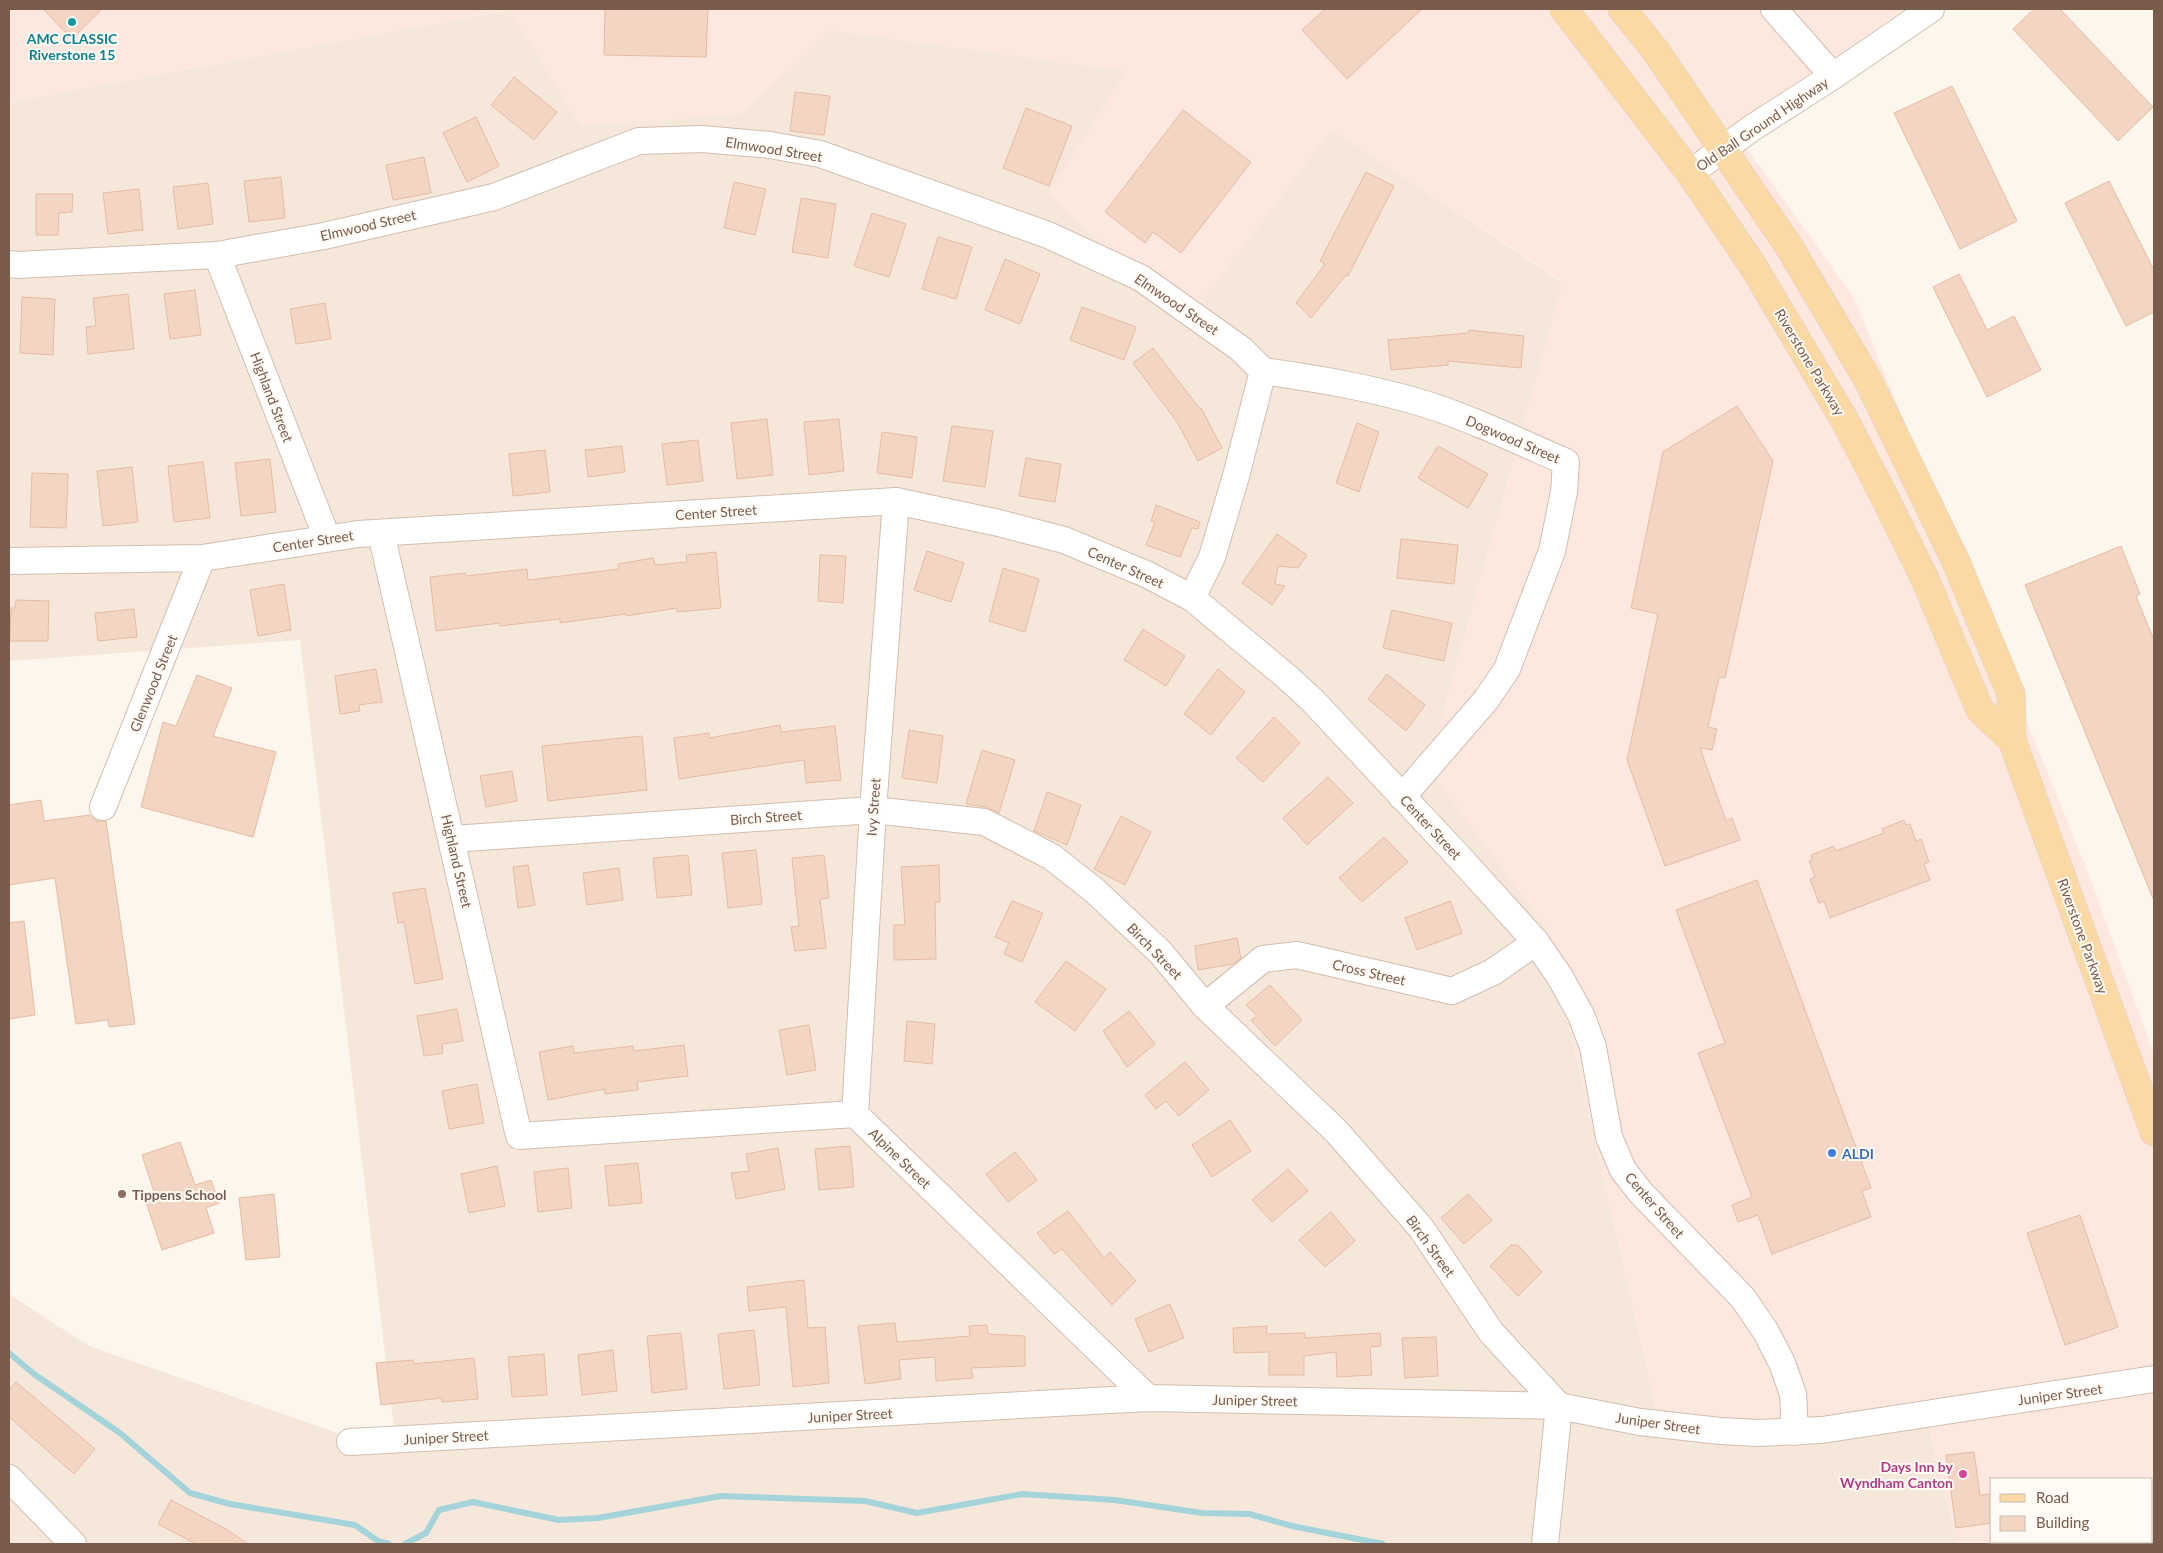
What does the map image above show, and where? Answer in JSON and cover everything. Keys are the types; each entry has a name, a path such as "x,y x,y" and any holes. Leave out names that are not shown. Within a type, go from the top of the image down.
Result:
{"main road":[{"name":"Riverstone Parkway","path":"1564,9 1690,172 1753,266 1845,421 1925,579 1980,710 2012,740"},
{"name":"Riverstone Parkway","path":"1622,9 1655,50 1788,246 1829,312 1868,380 1928,502 1956,562 2011,694 2012,740 2154,1132"}],"street":[{"name":"Old Ball Ground Highway","path":"1774,9 1833,76"},
{"name":"Old Ball Ground Highway","path":"1690,172 1931,9"},
{"name":"Elmwood Street","path":"9,264 18,266 217,255 324,236 494,197 638,141 702,139 770,145 820,154 1048,235 1141,278 1242,349 1263,371"},
{"name":"Highland Street","path":"217,255 328,538"},
{"path":"1192,598 1212,557 1236,476 1263,371"},
{"name":"Dogwood Street","path":"1263,371 1338,382 1428,405 1479,424 1566,462 1564,492 1552,551 1507,668 1486,700 1402,797"},
{"name":"Center Street","path":"9,561 202,558 358,534 896,501 999,523 1064,540 1146,574 1192,598 1287,677 1460,858 1536,942 1560,977 1584,1023 1593,1047 1609,1137 1623,1170 1641,1194 1743,1298 1766,1332 1782,1363 1793,1394 1795,1432"},
{"name":"Ivy Street","path":"854,1114 873,810 896,501"},
{"name":"Highland Street","path":"382,534 519,1136 854,1114"},
{"name":"Glenwood Street","path":"103,807 202,558"},
{"name":"Birch Street","path":"452,839 873,810 984,822 1052,857 1095,891 1160,952 1205,1006 1336,1131 1421,1228 1491,1332 1560,1406"},
{"name":"Cross Street","path":"1205,1006 1263,959 1297,955 1452,991 1493,972 1536,942"},
{"name":"Alpine Street","path":"854,1114 1148,1398"},
{"name":"Juniper Street","path":"350,1442 1148,1398 1560,1406 1640,1422 1720,1431 1795,1432 1822,1430 2154,1379"},
{"path":"1545,1544 1560,1406"},
{"path":"9,1478 73,1544"}],"shaded area":[{"path":"9,9 1905,9 1732,128 1853,296 2085,865 2154,1054 2154,1544 1957,1544 1924,1408 1824,1422 1658,1417 1547,928 1428,767 1563,282 1332,129 1184,324 1048,193 1126,71 830,30 741,114 581,126 509,10 9,102"},
{"path":"510,10 581,126 741,114 830,30 1126,71 1184,324 1332,129 1563,283 1428,767 1547,928 1658,1417 1924,1408 1957,1544 9,1544 9,1294 89,1346 397,1454 300,640 9,661 9,102"}],"building":[{"name":"AMC CLASSIC Riverstone 15","path":"43,9 102,9 72,39"},
{"path":"605,9 708,9 706,57 604,55"},
{"path":"1325,9 1422,9 1347,79 1302,30"},
{"path":"2034,9 2060,9 2153,107 2118,141 2013,29"},
{"path":"514,77 557,112 534,140 491,105"},
{"path":"1952,86 2017,221 1960,249 1894,113"},
{"path":"795,92 830,96 824,135 790,131"},
{"path":"1026,108 1072,126 1049,186 1003,168"},
{"path":"1183,110 1251,162 1181,253 1153,232 1145,243 1105,212"},
{"path":"476,117 499,166 467,182 443,133"},
{"path":"424,157 431,193 393,200 386,165"},
{"path":"1366,172 1394,186 1348,276 1346,275 1311,318 1296,303 1325,264 1320,261"},
{"path":"281,177 285,218 249,222 244,181"},
{"path":"2109,181 2154,270 2154,312 2126,326 2065,203"},
{"path":"734,182 766,189 755,235 724,228"},
{"path":"208,183 213,224 178,229 173,187"},
{"path":"139,189 143,230 108,234 103,193"},
{"path":"36,194 73,194 72,212 59,213 58,235 36,235"},
{"path":"801,198 836,204 828,258 792,252"},
{"path":"872,213 906,224 889,277 854,266"},
{"path":"938,237 972,247 956,299 922,289"},
{"path":"1005,259 1040,274 1020,324 985,310"},
{"path":"1959,274 1987,330 2014,316 2041,370 1987,397 1933,287"},
{"path":"195,290 201,335 170,339 164,294"},
{"path":"128,294 134,349 88,354 86,327 96,326 93,298"},
{"path":"22,297 55,299 53,355 20,353"},
{"path":"325,303 331,339 296,344 290,309"},
{"path":"1082,307 1136,327 1124,360 1070,340"},
{"path":"1469,330 1524,336 1521,368 1448,361 1448,365 1391,370 1388,340 1469,333"},
{"path":"1153,348 1201,408 1222,448 1198,461 1177,422 1133,363"},
{"path":"1737,406 1773,461 1725,678 1719,677 1708,727 1717,729 1712,750 1700,748 1726,821 1732,818 1740,840 1665,866 1627,760 1658,614 1631,608 1663,452"},
{"path":"767,419 773,475 737,479 731,423"},
{"path":"839,419 844,471 809,475 804,422"},
{"path":"1357,423 1379,432 1359,492 1336,483"},
{"path":"952,426 993,431 985,487 943,481"},
{"path":"882,432 917,437 912,478 877,473"},
{"path":"698,440 703,481 667,485 662,444"},
{"path":"622,446 625,472 588,477 585,450"},
{"path":"1438,446 1488,474 1468,508 1418,478"},
{"path":"545,450 550,492 513,496 509,454"},
{"path":"1026,458 1061,464 1055,502 1019,496"},
{"path":"270,459 276,512 241,516 235,463"},
{"path":"203,462 210,518 174,522 168,466"},
{"path":"132,467 138,522 103,526 97,471"},
{"path":"32,473 68,474 66,528 30,527"},
{"path":"1156,505 1200,522 1198,529 1192,528 1180,557 1146,545 1155,522 1151,521"},
{"path":"1277,534 1307,555 1298,568 1278,566 1275,584 1285,586 1272,605 1242,583"},
{"path":"1401,539 1458,545 1454,584 1397,578"},
{"path":"2121,546 2140,594 2136,596 2154,640 2154,901 2025,585"},
{"path":"927,551 964,563 951,602 914,590"},
{"path":"716,552 721,608 677,612 677,608 560,623 560,619 500,626 500,623 436,631 430,577 465,573 466,576 527,569 528,580 619,569 618,564 653,558 655,565 687,562 686,555"},
{"path":"820,555 846,556 843,603 818,601"},
{"path":"1003,568 1039,579 1025,632 989,621"},
{"path":"284,584 291,630 258,636 250,590"},
{"path":"16,600 49,601 48,641 10,641 11,608 15,608"},
{"path":"134,609 137,637 98,641 95,613"},
{"path":"1392,610 1452,623 1444,661 1383,648"},
{"path":"1143,629 1185,656 1166,686 1124,660"},
{"path":"376,669 382,702 359,705 360,711 340,714 335,676"},
{"path":"1218,669 1245,692 1211,735 1184,714"},
{"path":"1387,674 1425,705 1406,731 1368,699"},
{"path":"197,675 232,688 213,736 276,752 253,837 141,807 163,722 176,726"},
{"path":"1274,717 1300,743 1263,782 1236,758"},
{"path":"780,725 781,732 835,726 841,780 806,783 804,760 679,779 674,738 709,733 709,738"},
{"path":"909,730 943,736 937,783 902,778"},
{"path":"642,736 647,790 548,801 542,746"},
{"path":"982,750 1015,760 999,813 986,807 966,804"},
{"path":"512,771 517,801 486,807 480,776"},
{"path":"1328,777 1353,803 1307,845 1283,818"},
{"path":"1047,792 1081,805 1067,845 1034,831"},
{"path":"41,800 44,821 90,815 97,821 106,821 135,1024 109,1027 108,1020 76,1024 55,878 9,885 9,805"},
{"path":"1121,816 1151,832 1125,885 1094,869"},
{"path":"1904,820 1906,825 1910,824 1916,841 1921,839 1929,862 1924,864 1930,880 1830,918 1824,901 1819,903 1810,879 1815,877 1809,861 1812,860 1811,855 1834,846 1836,851 1884,833 1882,829"},
{"path":"1384,837 1408,862 1362,902 1339,878"},
{"path":"756,850 762,904 728,908 722,853"},
{"path":"688,855 692,895 657,898 653,858"},
{"path":"824,855 829,898 820,899 826,948 795,951 791,927 799,926 792,858"},
{"path":"528,865 535,905 518,908 513,867"},
{"path":"939,865 940,902 935,902 936,959 894,960 894,925 905,925 901,867"},
{"path":"619,868 623,900 587,905 583,873"},
{"path":"1757,880 1871,1188 1862,1191 1871,1217 1772,1254 1758,1215 1738,1222 1732,1205 1752,1197 1698,1053 1725,1043 1676,910"},
{"path":"425,888 443,979 415,984 404,922 398,923 393,893"},
{"path":"1012,901 1043,913 1022,962 1004,954 1009,943 995,937"},
{"path":"1450,901 1462,933 1417,950 1405,918"},
{"path":"24,921 35,1015 9,1019 9,923"},
{"path":"1237,938 1241,958 1233,964 1198,970 1195,946"},
{"path":"1066,961 1106,989 1075,1031 1035,1002"},
{"path":"1270,985 1302,1020 1275,1046 1251,1020 1257,1016 1246,1005"},
{"path":"457,1009 463,1041 442,1044 443,1053 424,1056 417,1016"},
{"path":"1129,1011 1155,1044 1127,1067 1103,1031"},
{"path":"907,1021 935,1024 932,1064 904,1061"},
{"path":"809,1025 816,1070 787,1075 779,1030"},
{"path":"684,1045 688,1076 637,1082 638,1090 605,1094 605,1089 548,1100 539,1052 573,1046 574,1053 633,1046 634,1051"},
{"path":"1185,1062 1209,1090 1179,1116 1166,1101 1156,1109 1145,1095"},
{"path":"477,1084 484,1123 449,1129 442,1091"},
{"path":"1230,1120 1251,1151 1212,1177 1192,1145"},
{"path":"180,1142 195,1185 211,1180 219,1203 206,1208 214,1233 162,1250 146,1202 156,1198 142,1155"},
{"path":"850,1146 854,1187 819,1190 815,1149"},
{"path":"778,1148 785,1189 736,1199 731,1173 749,1171 746,1154"},
{"path":"1015,1152 1037,1180 1008,1202 986,1174"},
{"path":"638,1163 642,1203 609,1206 605,1166"},
{"path":"497,1166 505,1206 469,1213 461,1174"},
{"path":"568,1168 572,1208 538,1212 534,1172"},
{"path":"1288,1169 1308,1191 1272,1222 1252,1200"},
{"path":"274,1194 280,1257 246,1260 239,1198"},
{"path":"1468,1194 1492,1220 1464,1244 1441,1218"},
{"path":"1068,1211 1104,1258 1110,1252 1136,1281 1112,1305 1062,1249 1054,1254 1037,1233"},
{"path":"1331,1212 1355,1241 1325,1267 1299,1240"},
{"path":"2080,1215 2118,1327 2065,1345 2027,1233"},
{"path":"1511,1245 1518,1245 1542,1272 1518,1296 1490,1266"},
{"path":"804,1280 808,1328 825,1327 829,1383 793,1387 786,1307 749,1311 747,1287"},
{"path":"1170,1304 1184,1338 1149,1352 1135,1319"},
{"path":"895,1323 897,1342 970,1336 969,1326 987,1325 988,1334 1025,1336 1025,1366 971,1368 973,1378 936,1381 935,1357 899,1360 901,1379 865,1384 858,1326"},
{"path":"1267,1326 1266,1334 1305,1333 1305,1338 1380,1333 1381,1346 1370,1347 1372,1375 1337,1377 1336,1352 1304,1356 1304,1375 1269,1375 1269,1352 1234,1353 1233,1328"},
{"path":"754,1330 760,1385 724,1389 718,1334"},
{"path":"681,1333 687,1389 652,1393 647,1336"},
{"path":"1436,1337 1438,1376 1405,1378 1402,1338"},
{"path":"613,1350 617,1391 582,1395 578,1355"},
{"path":"544,1354 547,1395 512,1397 508,1357"},
{"path":"474,1358 478,1399 442,1402 441,1398 381,1405 376,1363 413,1360 413,1364"},
{"path":"16,1382 95,1449 74,1474 9,1417 9,1390"},
{"name":"Days Inn by Wyndham Canton","path":"1974,1452 1980,1495 1990,1494 1990,1523 1956,1528 1946,1455"},
{"path":"171,1500 226,1529 248,1544 196,1544 158,1524"}],"waterway":[{"path":"9,1353 34,1374 120,1433 190,1493 230,1504 355,1525 378,1541 389,1544"},
{"path":"405,1544 426,1533 439,1510 473,1502 559,1520 598,1518 721,1496 865,1501 917,1513 1022,1494 1115,1500 1202,1513 1249,1514 1292,1526 1383,1544"},
{"path":"2150,1544 2154,1543"}],"place":[{"name":"AMC CLASSIC Riverstone 15","path":"72,22"},
{"name":"ALDI","path":"1832,1153"},
{"name":"Tippens School","path":"122,1194"},
{"name":"Days Inn by Wyndham Canton","path":"1963,1474"}]}
